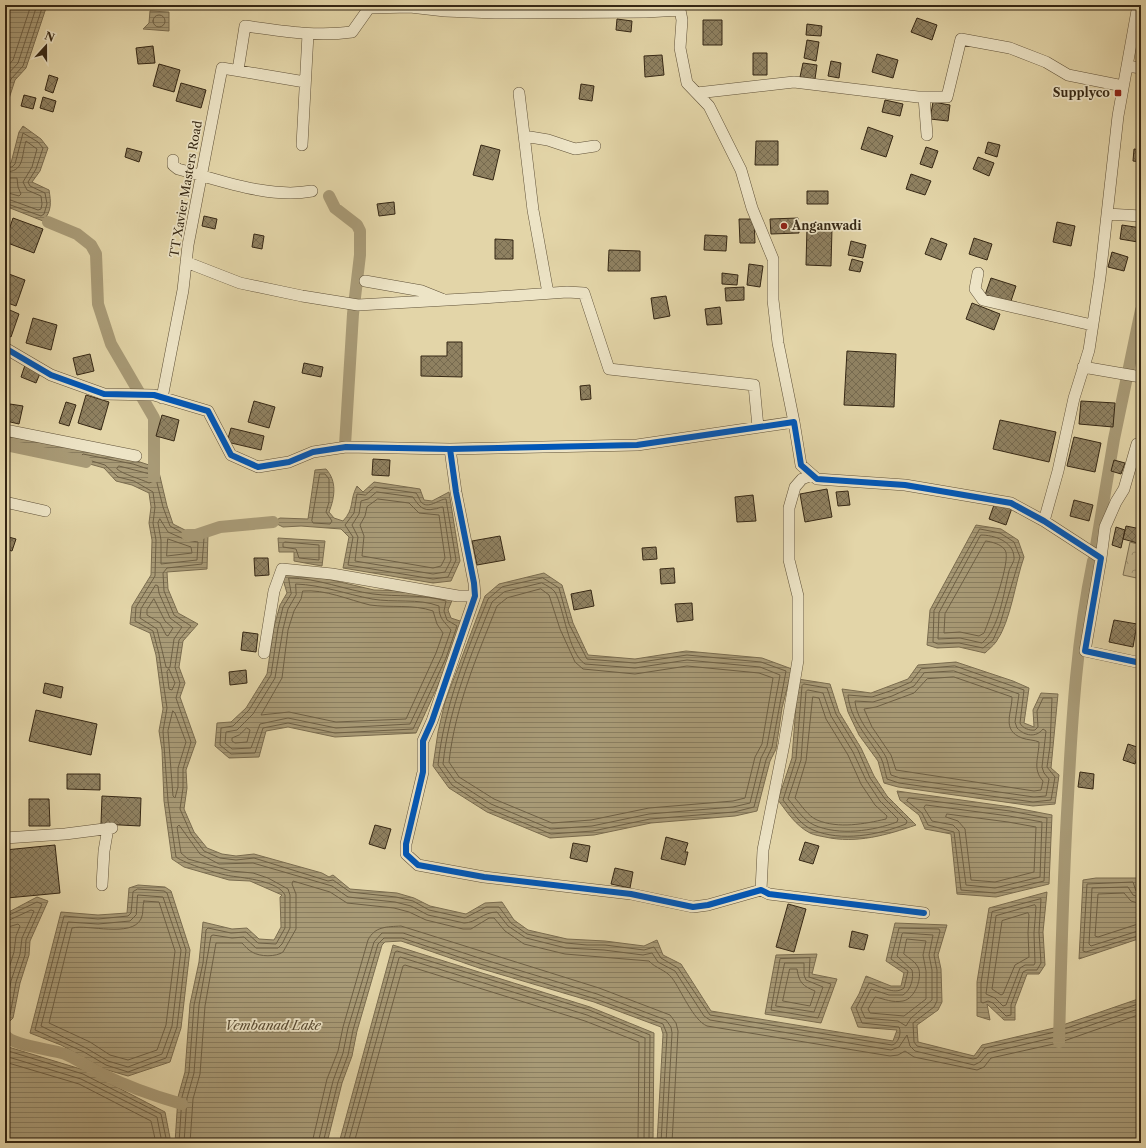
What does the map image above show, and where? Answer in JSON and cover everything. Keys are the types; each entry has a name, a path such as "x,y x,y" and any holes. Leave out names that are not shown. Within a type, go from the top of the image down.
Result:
{"street":[{"path":"1044,521 1058,471 1074,398 1089,350 1123,86 1138,5"},
{"path":"238,70 245,26 308,34 334,35 352,32 369,8 410,7 445,11 539,9 646,12 679,7 682,20 680,48 687,83 709,106 741,170 752,208 773,259 773,300 778,343 801,465 816,479 906,485 980,496 1011,503 1044,521 1101,558"},
{"path":"302,145 308,34"},
{"path":"697,93 794,82 924,97 947,97 961,39 1010,48 1046,62 1068,75 1123,86"},
{"path":"1127,66 1141,68"},
{"name":"TT Xavier Masters Road","path":"162,398 222,68 305,82"},
{"path":"520,93 533,210 548,293"},
{"path":"924,97 927,135"},
{"path":"524,136 548,140 575,149 595,146"},
{"path":"173,160 173,165 178,169 230,184 273,193 312,191"},
{"path":"1107,214 1141,216"},
{"path":"186,262 240,283 302,296 354,304 447,300 567,292 584,294 609,370 754,385 758,427"},
{"path":"978,273 975,289 983,300 1092,325"},
{"path":"365,281 422,291 447,300"},
{"path":"5,348 52,375 104,394 140,395 162,398 208,411 231,455 258,467 289,462 313,452 346,447 450,449 637,445 794,422"},
{"path":"1083,367 1132,376"},
{"path":"5,430 136,456"},
{"path":"1141,445 1137,444 1124,489 1105,527 1085,651 1141,663"},
{"path":"450,449 457,499 474,583 475,596 432,721 423,741 423,772 406,844 406,854 418,865 484,877 631,894 693,907 708,906 761,890 769,894 924,913"},
{"path":"761,890 763,850 784,744 798,660 798,596 789,560 790,508 795,487 802,479 812,475"},
{"path":"5,502 45,511"},
{"path":"264,653 274,591 282,569 332,574 458,596 475,596"},
{"path":"5,838 65,834 110,828 104,851 102,884"}],"green space":[{"path":"1130,542 1141,545 1141,579 1123,575"}],"water":[{"path":"5,5 47,5 26,68 15,80 5,111"},
{"path":"150,11 169,12 169,31 143,29 149,23"},
{"path":"23,126 41,139 48,148 40,171 32,182 49,190 50,206 48,214 43,221 5,206 5,163 11,163 19,132"},
{"name":"Vembanad Lake","path":"5,435 134,460 158,468 173,524 189,532 208,533 207,569 167,572 168,589 178,613 198,624 183,641 179,667 185,683 180,697 196,742 186,770 187,788 184,809 194,832 207,848 222,854 236,856 254,854 322,873 329,877 333,875 350,889 397,893 414,898 430,906 466,914 485,903 502,902 514,920 528,930 567,939 605,941 644,946 657,940 663,955 681,964 711,1011 893,1041 897,1030 858,1027 851,1008 859,994 866,976 891,986 901,986 904,973 886,961 895,923 947,925 938,955 941,969 942,1002 938,1010 917,1025 918,1042 974,1056 982,1045 1054,1028 1141,998 1141,1143 657,1143 663,1034 661,1027 594,1002 479,968 401,941 385,942 382,945 357,1031 352,1056 342,1083 327,1143 175,1143 178,1097 185,1072 190,1004 199,962 203,922 232,929 247,928 259,939 274,940 281,927 280,897 282,895 250,881 229,880 184,867 172,859 164,801 162,750 159,731 163,709 156,655 150,633 130,624 132,606 151,575 152,540 149,523 151,507 149,493 132,485 116,481 104,468 58,455 5,446"},
{"path":"326,469 332,479 334,489 333,501 329,512 334,518 343,521 351,508 353,496 357,486 363,492 374,482 420,489 424,500 432,501 449,492 460,561 451,581 433,583 343,568 349,537 341,529 301,526 283,527 273,522 280,518 308,519 315,470"},
{"path":"976,525 1001,529 1018,540 1024,557 1009,612 1001,633 996,642 985,653 959,647 937,648 927,645 930,610"},
{"path":"278,538 325,541 322,566 294,561 294,552 279,552"},
{"path":"287,573 319,577 374,590 408,591 453,598 448,610 451,618 463,622 450,659 416,733 335,737 288,727 266,731 259,757 229,758 215,746 217,723 231,722 246,708 267,674 274,627 280,605 287,593 282,576"},
{"path":"544,573 562,585 573,623 588,655 635,659 686,651 762,658 792,669 782,708 776,749 770,761 757,811 735,816 651,823 594,835 550,838 487,812 449,788 433,766 438,732 445,702 485,596 499,584"},
{"path":"956,662 1013,681 1029,688 1024,723 1034,727 1033,710 1041,693 1058,694 1051,768 1059,775 1055,804 1033,806 898,787 884,783 878,761 859,735 848,712 842,689 871,693 908,679 918,665"},
{"path":"798,679 830,684 839,712 861,748 874,776 887,796 916,825 883,835 860,839 837,839 810,833 800,827 788,814 778,800 792,758"},
{"path":"897,791 1011,807 1052,815 1049,884 996,897 957,894 951,834 925,829 919,815 900,800"},
{"path":"1096,878 1139,878 1141,938 1079,959 1083,880"},
{"path":"138,885 165,887 171,891 190,950 181,1028 170,1062 128,1076 104,1069 61,1045 30,1033 61,912 98,915 127,913 129,888"},
{"path":"1047,892 1043,932 1045,965 1039,974 1027,974 1015,1006 1015,1020 1004,1020 987,1004 990,1020 977,1016 977,982 989,908"},
{"path":"37,897 48,901 30,941 29,955 20,983 13,1018 5,1026 5,914"},
{"path":"393,945 590,1007 654,1033 653,1143 339,1143"},
{"path":"817,954 812,974 837,979 821,1023 765,1014 776,955"},
{"path":"5,1046 84,1070 165,1112 171,1143 5,1143"}],"building":[{"path":"917,18 937,25 932,40 911,32"},
{"path":"617,19 632,21 631,32 616,30"},
{"path":"703,20 722,20 722,45 703,45"},
{"path":"807,24 822,26 821,36 806,35"},
{"path":"807,40 819,42 816,61 804,58"},
{"path":"153,46 155,63 138,64 136,48"},
{"path":"753,53 767,53 767,75 753,75"},
{"path":"877,54 898,60 893,78 872,72"},
{"path":"662,55 664,75 645,77 644,56"},
{"path":"831,61 841,63 839,78 828,76"},
{"path":"803,63 817,65 815,79 800,77"},
{"path":"159,64 180,70 174,92 153,86"},
{"path":"49,75 58,78 53,93 45,90"},
{"path":"181,83 206,90 201,108 176,101"},
{"path":"581,84 594,86 592,101 579,99"},
{"path":"24,95 36,98 33,109 21,106"},
{"path":"43,97 56,101 53,112 40,108"},
{"path":"885,100 903,104 900,116 882,112"},
{"path":"933,102 950,105 948,121 930,119"},
{"path":"868,127 893,136 886,157 861,149"},
{"path":"756,141 778,141 778,165 755,165"},
{"path":"988,142 1000,145 997,157 985,153"},
{"path":"481,145 500,150 493,180 473,175"},
{"path":"926,147 938,151 932,168 920,164"},
{"path":"127,148 142,152 139,162 125,157"},
{"path":"1134,149 1141,150 1141,162 1133,161"},
{"path":"978,157 994,163 989,176 973,169"},
{"path":"911,174 931,181 925,195 906,189"},
{"path":"807,191 828,191 828,204 807,204"},
{"path":"394,202 395,214 379,216 377,204"},
{"path":"204,216 217,219 215,229 202,226"},
{"path":"13,218 43,229 34,253 5,242"},
{"name":"Anganwadi","path":"798,218 799,233 771,234 770,219"},
{"path":"739,219 754,219 755,243 740,243"},
{"path":"1057,222 1075,226 1071,246 1053,242"},
{"path":"1122,225 1141,228 1138,242 1120,239"},
{"path":"807,227 832,228 831,266 806,265"},
{"path":"254,234 264,236 262,249 252,247"},
{"path":"705,235 727,236 726,251 704,250"},
{"path":"931,238 947,244 941,260 925,254"},
{"path":"974,238 992,244 987,260 969,254"},
{"path":"495,239 513,240 513,259 495,259"},
{"path":"851,241 866,245 863,258 848,255"},
{"path":"609,250 640,251 640,271 608,271"},
{"path":"1112,252 1128,257 1124,271 1108,267"},
{"path":"852,259 863,262 860,272 849,270"},
{"path":"749,264 763,266 760,287 747,285"},
{"path":"722,273 738,275 737,285 722,284"},
{"path":"9,274 25,280 16,306 5,302 5,286"},
{"path":"991,278 1016,286 1010,304 985,295"},
{"path":"744,287 744,300 726,301 725,288"},
{"path":"666,296 670,316 654,319 651,298"},
{"path":"972,303 1000,314 994,330 966,319"},
{"path":"720,307 722,324 707,325 705,309"},
{"path":"5,308 19,314 11,337 5,334"},
{"path":"33,318 57,325 51,350 26,343"},
{"path":"447,342 462,342 462,377 421,376 421,356 447,356"},
{"path":"847,351 896,354 894,407 844,405"},
{"path":"90,354 94,371 77,375 73,358"},
{"path":"304,363 323,367 321,377 302,373"},
{"path":"25,365 41,371 36,383 21,377"},
{"path":"590,385 591,399 581,400 580,386"},
{"path":"86,395 109,402 101,430 78,423"},
{"path":"254,401 275,407 269,428 248,422"},
{"path":"1081,401 1115,403 1113,427 1079,424"},
{"path":"66,402 76,405 69,426 59,423"},
{"path":"10,404 23,406 19,424 6,421"},
{"path":"162,415 179,420 174,441 156,436"},
{"path":"1000,420 1056,432 1049,462 993,449"},
{"path":"231,428 264,436 261,450 227,442"},
{"path":"1074,437 1101,443 1095,472 1067,466"},
{"path":"373,459 390,460 389,476 372,475"},
{"path":"1114,460 1125,463 1121,474 1111,471"},
{"path":"827,489 832,517 805,522 800,494"},
{"path":"848,491 850,505 838,506 836,492"},
{"path":"753,495 756,521 737,522 735,497"},
{"path":"1074,500 1093,505 1089,521 1070,516"},
{"path":"995,502 1012,508 1006,525 989,519"},
{"path":"1126,526 1141,529 1141,544 1123,539"},
{"path":"1116,527 1125,530 1121,548 1112,545"},
{"path":"5,536 16,539 12,551 5,549"},
{"path":"500,536 505,560 477,565 472,541"},
{"path":"656,547 657,559 643,560 642,548"},
{"path":"254,558 268,558 269,575 255,576"},
{"path":"674,568 675,583 661,584 660,569"},
{"path":"591,590 594,606 574,610 571,594"},
{"path":"692,603 693,620 677,622 675,604"},
{"path":"1114,620 1137,624 1133,647 1109,642"},
{"path":"243,632 258,634 256,652 241,650"},
{"path":"246,670 247,683 230,685 229,672"},
{"path":"45,683 63,687 61,698 43,693"},
{"path":"36,710 97,724 91,755 29,741"},
{"path":"1128,744 1140,748 1135,764 1123,760"},
{"path":"1080,772 1094,774 1093,789 1078,787"},
{"path":"67,774 100,774 100,790 67,789"},
{"path":"102,796 141,798 140,826 101,824"},
{"path":"29,799 49,799 50,826 29,826"},
{"path":"375,825 391,829 385,849 369,844"},
{"path":"666,837 688,843 685,852 688,852 685,865 661,859"},
{"path":"805,842 819,846 813,864 799,860"},
{"path":"573,843 590,846 587,862 570,858"},
{"path":"55,845 60,893 7,898 5,850"},
{"path":"615,868 633,872 630,888 611,884"},
{"path":"788,904 806,909 794,952 776,947"},
{"path":"852,931 868,935 864,950 849,947"}],"waterway":[{"path":"329,196 335,208 357,225 360,231 360,255 353,314 345,445"},
{"path":"48,222 77,234 91,245 96,254 98,304 111,344 154,418 154,477"},
{"path":"1096,546 1114,439 1141,310"},
{"path":"5,445 86,462"},
{"path":"187,535 196,535 220,527 273,522"},
{"path":"1059,1042 1063,888 1071,737 1079,648 1087,590 1093,561"},
{"path":"5,1035 9,1039 24,1045 65,1054 120,1082 182,1104"}],"cycle path":[{"path":"5,348 51,375 104,394 154,395 208,411 231,455 258,467 289,462 313,452 346,447 450,449 637,445 794,422 801,465 817,479 905,485 1011,503 1044,521 1101,558 1085,651 1141,663"},
{"path":"450,449 456,492 474,583 475,596 432,721 423,741 423,772 406,844 406,854 418,865 484,877 631,894 693,907 708,905 761,890 769,894 924,913"}],"place":[{"name":"Supplyco","path":"1118,93"},
{"name":"Anganwadi","path":"784,226"}]}
